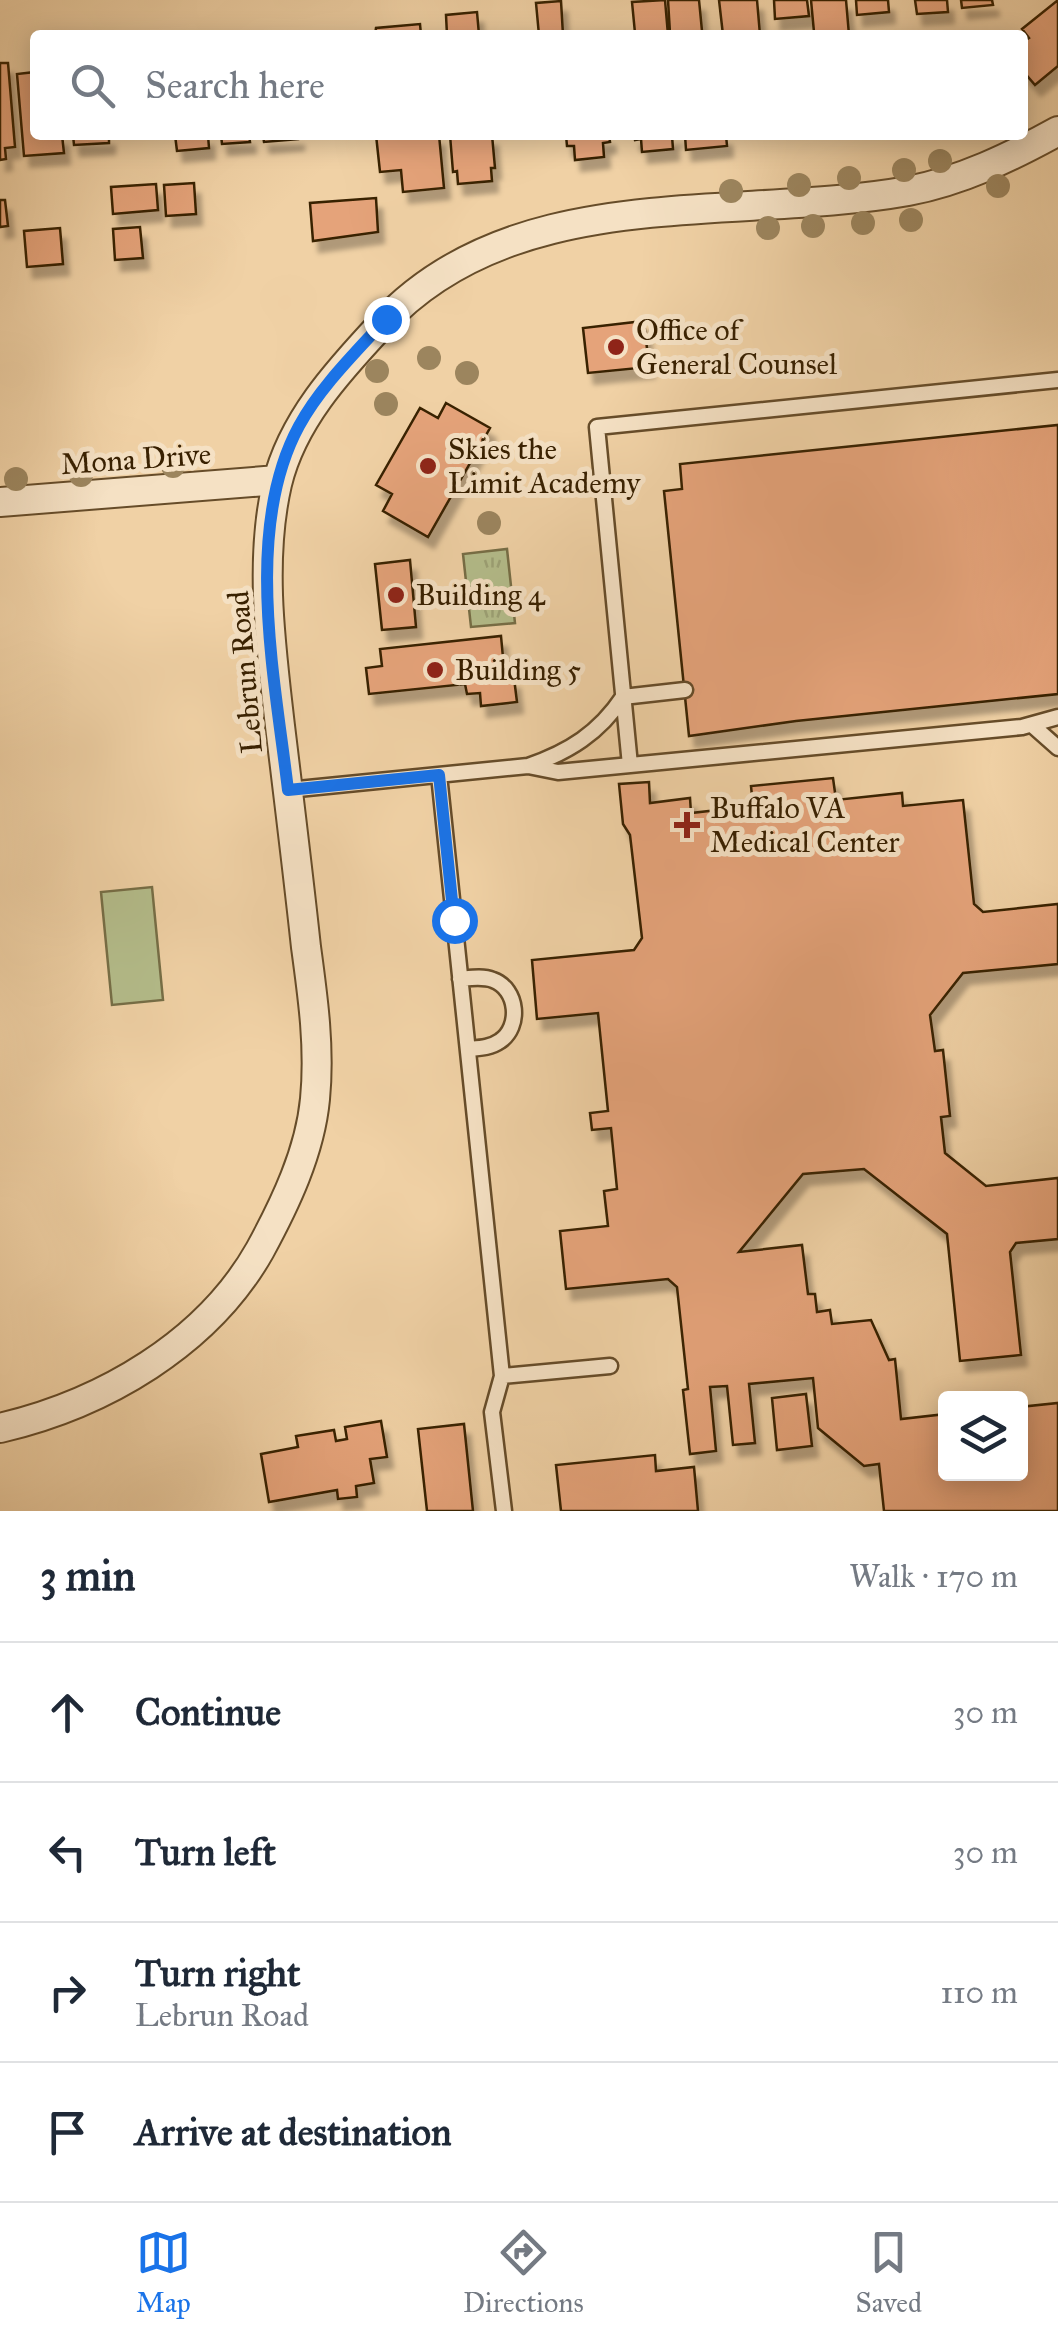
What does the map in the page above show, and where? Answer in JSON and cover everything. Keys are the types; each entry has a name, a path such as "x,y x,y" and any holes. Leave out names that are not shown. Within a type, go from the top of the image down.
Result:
{"street":[{"name":"Lebrun Road","path":"0,1428 94,1396 182,1341 230,1295 248,1270 300,1165 315,1102 317,1035 272,655 268,537 278,480 299,426 338,374 386,319 428,285 474,257 538,232 642,214 838,200 911,190 973,173 1058,131"},
{"name":"Mona Drive","path":"0,502 278,480"}],"lane":[{"path":"630,765 597,427 1058,380"},
{"path":"288,790 528,766 555,757 594,732 624,697 685,690"},
{"path":"528,766 558,772 1032,725 1058,716"},
{"path":"1032,725 1058,748"},
{"path":"439,775 502,1376 492,1412 504,1511"},
{"path":"460,979 498,981 510,996 515,1012 512,1027 502,1040 468,1050"},
{"path":"502,1376 610,1366"}],"green space":[{"path":"507,549 515,623 471,627 463,554"},
{"path":"152,887 163,1000 112,1005 101,892"}],"building":[{"path":"665,0 668,30 635,30 632,2"},
{"path":"668,0 699,0 702,30 670,30"},
{"path":"719,0 757,0 760,30 722,30"},
{"path":"774,0 807,0 809,16 775,19"},
{"path":"811,0 846,0 849,30 814,30"},
{"path":"856,0 888,0 889,12 857,15"},
{"path":"915,0 947,0 948,12 917,14"},
{"path":"961,0 992,0 993,5 962,8"},
{"path":"1058,0 1058,66 1035,85 1028,77 1028,30 1022,29"},
{"path":"561,1 563,30 539,30 536,3"},
{"path":"477,12 479,30 447,30 446,15"},
{"path":"420,24 421,30 376,30"},
{"path":"0,63 8,63 15,147 5,148 6,159 0,160"},
{"path":"30,73 30,140 63,140 64,153 24,156 17,74"},
{"path":"74,140 109,140 109,143 74,145"},
{"path":"176,140 208,140 209,148 177,151"},
{"path":"222,140 250,142 222,144"},
{"path":"377,140 439,140 444,188 403,192 401,170 380,172"},
{"path":"450,140 492,140 492,181 458,184 457,171 453,172"},
{"path":"566,140 610,142 603,143 604,157 575,160 574,146 567,146"},
{"path":"641,140 672,140 673,149 642,152"},
{"path":"685,140 726,140 727,146 686,150"},
{"path":"194,183 196,214 166,216 164,185"},
{"path":"156,184 158,210 113,214 111,187"},
{"path":"376,198 378,232 313,241 310,203"},
{"path":"0,200 5,200 8,226 0,227"},
{"path":"140,227 143,258 115,260 113,229"},
{"path":"60,228 63,264 27,267 24,231"},
{"name":"Office of General Counsel","path":"644,321 649,367 588,373 583,328"},
{"name":"Skies the Limit Academy","path":"446,403 490,428 428,537 383,511 392,494 376,485 420,408 438,418"},
{"path":"1058,425 1058,694 689,736 664,491 682,489 680,464"},
{"name":"Building 4","path":"410,560 416,627 382,630 375,564"},
{"name":"Building 5","path":"501,636 505,679 514,678 517,702 481,706 480,693 467,694 465,684 369,694 366,668 382,666 380,649"},
{"path":"833,778 836,800 902,793 903,806 963,800 974,904 983,912 1058,904 1058,964 963,973 930,1015 935,1051 943,1050 950,1116 941,1117 945,1153 986,1186 1058,1178 1058,1239 1016,1243 1010,1252 1021,1355 960,1361 947,1234 864,1169 803,1174 739,1252 802,1245 808,1294 815,1294 817,1312 830,1310 832,1324 871,1320 889,1360 895,1359 901,1419 938,1415 938,1481 1028,1481 1028,1406 1058,1403 1058,1511 884,1511 879,1464 864,1466 818,1428 813,1378 749,1384 755,1443 733,1445 727,1386 710,1387 716,1451 690,1454 683,1390 688,1389 677,1287 668,1279 566,1289 560,1231 608,1226 604,1191 617,1189 611,1128 592,1130 590,1113 608,1111 598,1013 537,1019 532,960 634,950 642,938 630,835 623,824 619,784 649,782 650,803 690,798 691,813 753,806 751,786"},
{"path":"806,1394 812,1446 777,1450 772,1398"},
{"path":"381,1421 387,1457 370,1459 374,1483 356,1486 357,1497 338,1499 337,1490 269,1502 261,1454 298,1447 296,1436 334,1430 336,1441 347,1439 345,1427"},
{"path":"464,1424 473,1511 427,1511 418,1429"},
{"path":"655,1455 656,1471 694,1467 698,1511 561,1511 556,1465"}],"place":[{"name":"Office of General Counsel","path":"616,347"},
{"name":"Skies the Limit Academy","path":"428,466"},
{"name":"Building 4","path":"396,595"},
{"name":"Building 5","path":"435,670"},
{"name":"Buffalo VA Medical Center","path":"687,825"}],"route":[{"path":"386,319 299,426 278,480 268,537 272,655 288,790 439,775 454,920"}]}
